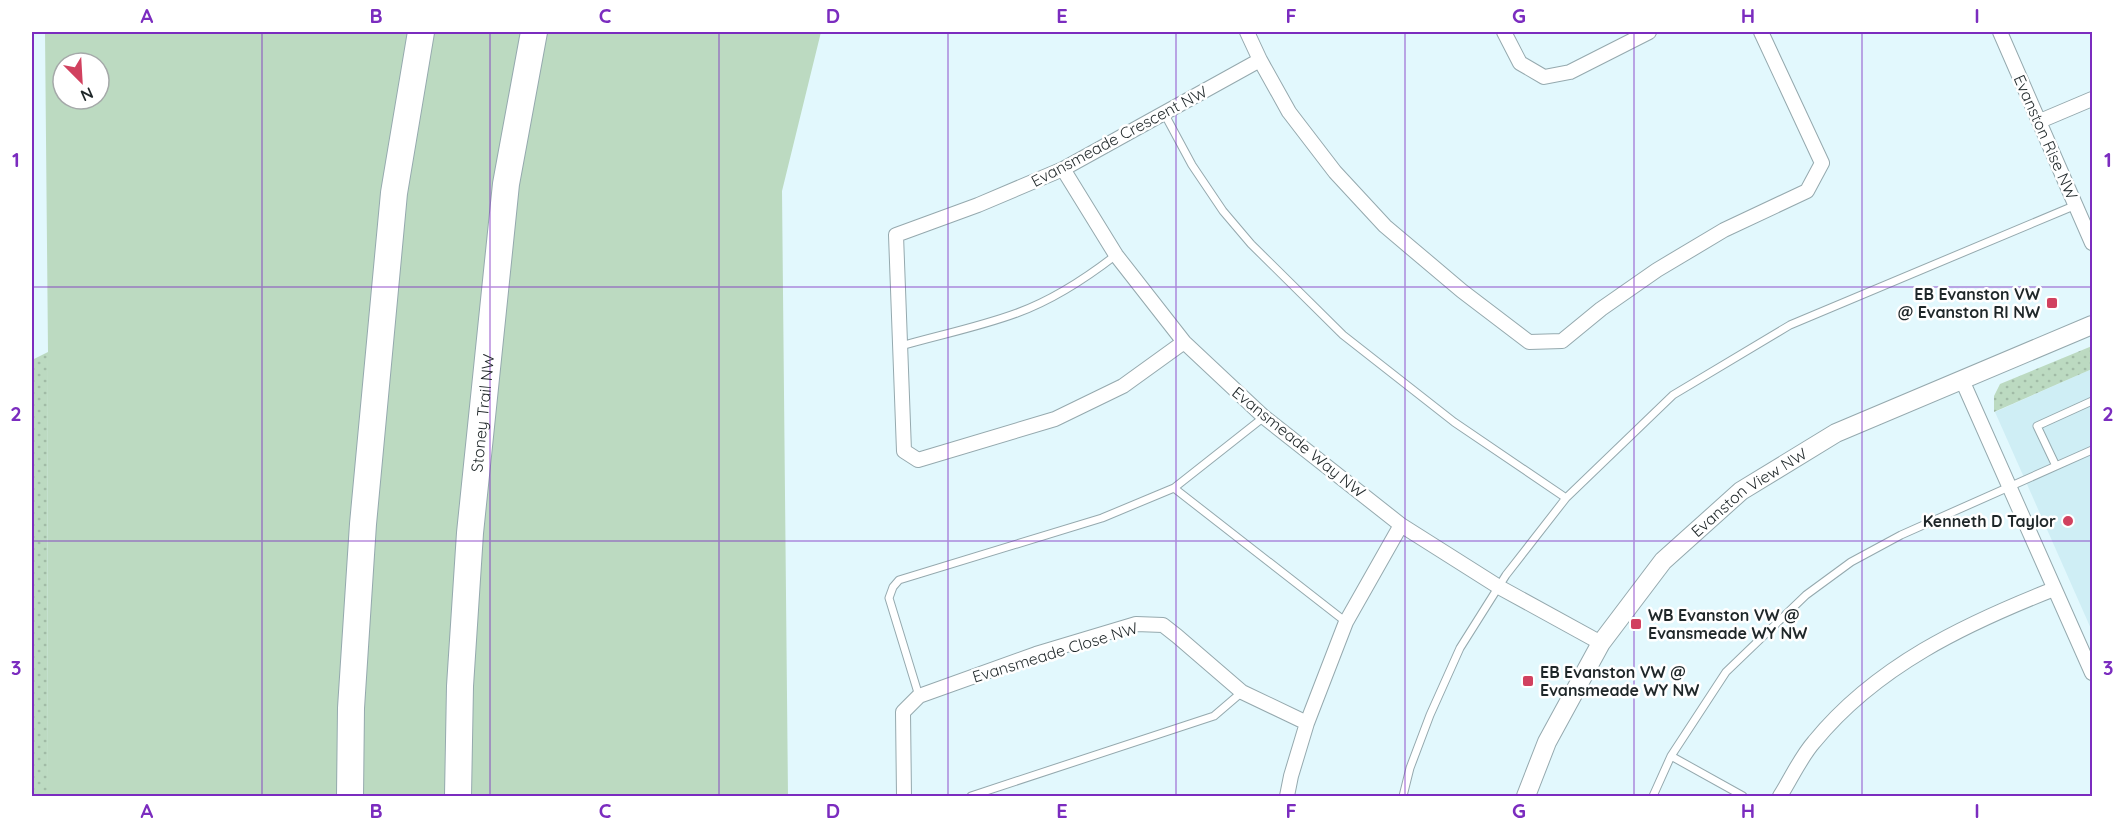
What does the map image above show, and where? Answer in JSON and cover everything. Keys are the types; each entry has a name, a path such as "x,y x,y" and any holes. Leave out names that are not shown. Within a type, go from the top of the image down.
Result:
{"highway":[{"path":"405,118 407,32"},
{"path":"350,796 351,708 363,524 394,193 421,32"},
{"name":"Stoney Trail NW","path":"458,796 460,686 470,533 506,184 534,32"},
{"path":"511,161 543,32"}],"street":[{"path":"1247,32 1289,112 1335,172 1385,226 1462,291 1529,342 1563,341 1601,309 1657,270 1724,230 1807,191 1822,163 1761,32"},
{"path":"1504,32 1520,63 1544,77 1570,72 1649,32"},
{"name":"Evanston Rise NW","path":"2000,32 2092,243"},
{"name":"Evansmeade Crescent NW","path":"1184,342 1123,386 1055,419 918,460 904,451 896,235 978,205 1063,169 1260,60"},
{"path":"2040,121 2092,99"},
{"name":"Evansmeade Way NW","path":"1063,169 1137,285 1184,342 1264,417 1401,525 1499,587 1601,643"},
{"name":"Evanston View NW","path":"1526,796 1547,742 1601,643 1663,561 1741,491 1836,432 2092,325"},
{"path":"1962,380 2092,673"},
{"path":"1287,796 1290,776 1307,723 1346,622 1401,525"},
{"path":"1779,796 1813,743 1845,709 1882,676 1943,637 2054,589"},
{"name":"Evansmeade Close NW","path":"919,696 1036,654 1136,624 1163,626 1178,636 1242,692 1307,723"},
{"path":"904,796 903,712 919,696"}],"lane":[{"path":"1164,113 1192,165 1223,211 1281,275 1343,335 1454,422 1566,498"},
{"path":"1403,796 1410,768 1430,715 1460,648 1499,587 1566,498 1673,395 1790,325 2076,205"},
{"path":"901,346 1016,313 1084,280 1116,255"},
{"path":"2056,466 2037,426 2092,401"},
{"path":"919,696 889,598 893,587 899,580 1102,518 1174,488 1264,417"},
{"path":"1653,796 1671,756 1726,672 1806,595 1851,562 1901,535 2092,450"},
{"path":"1174,488 1346,622"},
{"path":"971,796 1214,717 1242,692"},
{"path":"1671,756 1743,796"}],"shaded area":[{"name":"Kenneth D Taylor","path":"2092,369 2092,631 1995,412"}],"green space":[{"path":"45,32 821,32 782,191 788,796 47,796 48,352"},
{"path":"2092,346 2092,369 1994,412 1994,396 2000,384"},
{"path":"48,352 47,796 32,796 32,360"}],"place":[{"name":"EB Evanston VW @ Evanston RI NW","path":"2052,303"},
{"name":"Kenneth D Taylor","path":"2068,521"},
{"name":"WB Evanston VW @ Evansmeade WY NW","path":"1636,624"},
{"name":"EB Evanston VW @ Evansmeade WY NW","path":"1528,681"}]}
